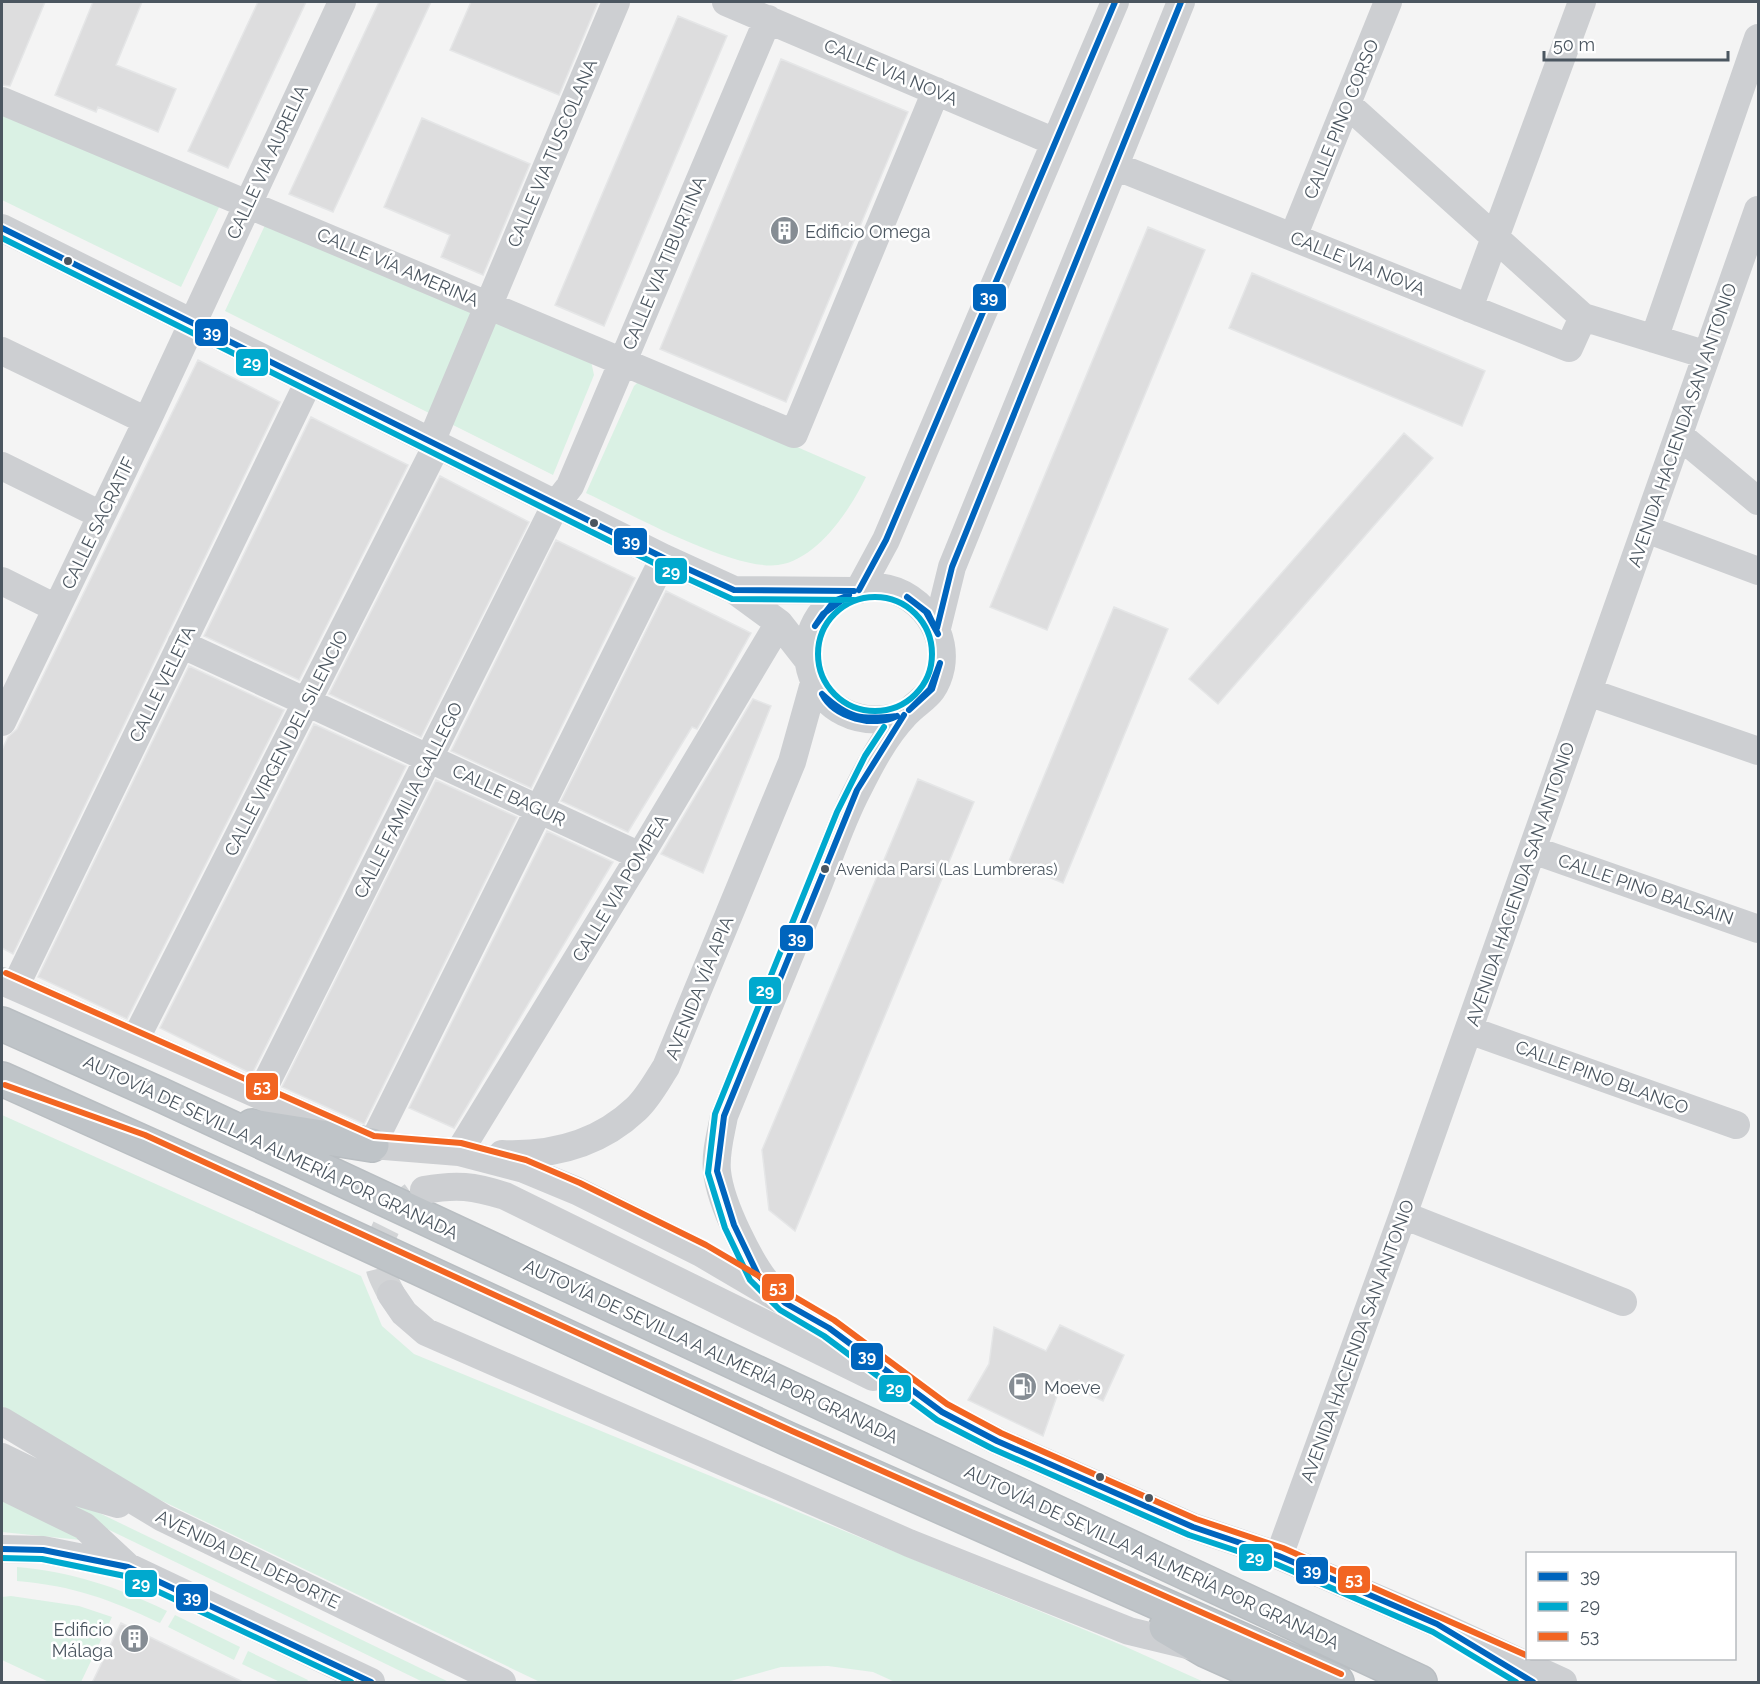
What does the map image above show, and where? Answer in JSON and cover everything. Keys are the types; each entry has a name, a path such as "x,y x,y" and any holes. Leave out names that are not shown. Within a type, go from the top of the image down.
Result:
{"highway":[{"name":"AUTOVÍA DE SEVILLA A ALMERÍA POR GRANADA","path":"2,1024 216,1120 1420,1683"},
{"name":"AUTOVÍA DE SEVILLA A ALMERÍA POR GRANADA","path":"2,1080 1035,1550 1337,1683"},
{"path":"2,1093 141,1143"},
{"path":"216,1120 372,1144"},
{"path":"1035,1550 1205,1650 1276,1683"}],"street":[{"name":"CALLE VIA AURELIA","path":"192,323 342,2"},
{"name":"CALLE VIA TUSCOLANA","path":"434,444 488,305 616,2"},
{"name":"CALLE VIA NOVA","path":"726,2 1055,142"},
{"path":"811,671 810,638 819,618 834,601 856,590 886,540 1115,2"},
{"path":"937,628 952,567 1181,2"},
{"name":"CALLE PINO CORSO","path":"1293,237 1388,2"},
{"path":"1468,308 1582,2"},
{"name":"CALLE VIA TIBURTINA","path":"556,504 570,486 768,19"},
{"path":"1654,339 1758,38"},
{"name":"CALLE VÍA AMERINA","path":"2,101 794,434 936,91"},
{"path":"1348,105 1583,317 1707,355"},
{"name":"CALLE VIA NOVA","path":"1115,166 1569,348 1583,317"},
{"name":"AVENIDA HACIENDA SAN ANTONIO","path":"1279,1556 1469,1030 1758,210"},
{"path":"2,228 664,558 734,590 779,623 811,671 826,700 843,713 863,721 884,721 904,715 921,704 934,687 941,668 942,648 937,628 926,611 911,598 893,590 873,588 734,590"},
{"name":"CALLE SACRATIF","path":"2,722 192,323"},
{"path":"2,351 147,421"},
{"name":"CALLE VELETA","path":"8,984 181,644 309,381"},
{"path":"1679,435 1758,501"},
{"name":"CALLE VIRGEN DEL SILENCIO","path":"135,1040 307,702 434,444"},
{"path":"2,466 101,515"},
{"name":"CALLE FAMILIA GALLEGO","path":"260,1095 556,504"},
{"path":"1646,529 1758,571"},
{"path":"372,1144 664,558"},
{"path":"2,581 56,608"},
{"name":"CALLE VIA POMPEA","path":"459,1152 779,623"},
{"name":"CALLE BAGUR","path":"181,644 640,856"},
{"name":"AVENIDA VÍA APIA","path":"459,1152 528,1155 559,1151 602,1135 637,1108 666,1068 792,762 811,671"},
{"path":"1588,692 1758,751"},
{"path":"785,1303 758,1275 734,1225 717,1171 724,1116 857,790 904,715"},
{"name":"CALLE PINO BALSAIN","path":"1533,849 1758,929"},
{"path":"8,984 372,1144 459,1152 524,1169 578,1191 701,1253 829,1328 942,1412"},
{"name":"CALLE PINO BLANCO","path":"1469,1030 1736,1125"},
{"path":"424,1190 454,1185 477,1187 505,1196 997,1441 1183,1522 1279,1556 1437,1624 1563,1683"},
{"path":"1403,1215 1623,1302"},
{"path":"391,1294 404,1313 426,1332 920,1547 1129,1631 1205,1650"},
{"name":"AVENIDA DEL DEPORTE","path":"2,1421 163,1518 502,1683"},
{"path":"2,1457 70,1490 163,1518"},
{"path":"2,1486 84,1526 128,1567"},
{"path":"2,1549 43,1550 128,1567 371,1683"},
{"path":"1437,1624 1533,1683"}],"green space":[{"path":"2,109 222,201 181,287 2,200"},
{"path":"266,223 591,361 594,375 553,475 225,311"},
{"path":"641,379 866,477 851,504 831,532 806,554 792,561 778,565 759,564 735,559 682,539 586,493 634,386"},
{"path":"2,1115 361,1276 382,1326 414,1354 1124,1646 1204,1682 895,1682 873,1672 828,1666 781,1667 727,1682 540,1682 154,1497 2,1406"},
{"path":"2,1466 449,1682 423,1682 2,1478"},
{"path":"2,1495 81,1540 2,1532"},
{"path":"17,1567 37,1569 94,1582 167,1611 160,1623 124,1607 74,1590 17,1581"},
{"path":"11,1596 79,1606 112,1617 81,1682 49,1682 2,1660 2,1597"},
{"path":"175,1615 240,1647 234,1660 168,1627"},
{"path":"248,1651 308,1680 307,1682 280,1682 242,1664"}],"building":[{"path":"2,2 45,2 10,86 2,85"},
{"path":"93,2 142,2 116,65 176,89 158,132 98,107 96,112 55,95"},
{"path":"258,2 306,2 228,168 188,151"},
{"path":"379,2 431,2 333,212 289,194"},
{"path":"471,2 598,2 559,95 450,50"},
{"path":"678,16 727,36 604,326 555,305"},
{"name":"Edificio Omega","path":"781,59 908,112 786,402 660,349"},
{"path":"422,118 530,164 483,275 441,257 450,235 384,207"},
{"path":"1148,227 1205,250 1047,630 990,607"},
{"path":"1252,273 1485,371 1462,426 1229,328"},
{"path":"198,360 280,402 13,954 2,948 2,750 8,737 17,729"},
{"path":"311,417 408,465 299,680 204,636"},
{"path":"1404,433 1433,458 1218,704 1189,679"},
{"path":"440,476 529,522 421,737 329,694"},
{"path":"556,540 635,578 531,788 451,751"},
{"path":"666,591 751,633 697,729 692,727 628,832 561,801"},
{"path":"1114,607 1168,629 1063,883 1009,861"},
{"path":"189,666 284,710 127,1019 38,977"},
{"path":"753,699 771,706 703,873 661,854"},
{"path":"314,724 406,766 252,1074 160,1028"},
{"path":"918,779 974,802 795,1231 769,1210 762,1150"},
{"path":"436,780 517,817 364,1124 282,1087"},
{"path":"547,831 613,862 454,1128 409,1108"},
{"name":"Moeve","path":"1060,1325 1124,1355 1103,1401 1086,1393 1079,1380 1057,1396 1043,1436 968,1400 989,1364 994,1327 1046,1351"},
{"name":"Edificio Málaga","path":"121,1623 245,1683 92,1683"}],"tunnel":[{"path":"391,1294 380,1268 378,1254 380,1244 394,1214 417,1193"}],"transit line":[{"name":"39","path":"859,590 886,540 1115,2"},
{"name":"39","path":"937,628 952,567 1181,2"},
{"name":"39","path":"2,228 664,558 734,590 854,591"},
{"name":"29","path":"2,238 660,566 732,599 854,600"},
{"name":"39","path":"815,626 834,601 849,595"},
{"name":"39","path":"815,626 823,614 849,595"},
{"name":"29","path":"875,597 897,602 915,614 927,632 932,654 927,676 915,694 897,706 875,711 853,706 835,694 823,676 818,654 823,632 835,614 853,602 875,597"},
{"name":"39","path":"907,597 928,613 938,634"},
{"name":"39","path":"907,597 926,612 938,634"},
{"name":"39","path":"909,710 930,689 940,663"},
{"name":"39","path":"909,710 932,689 940,663"},
{"name":"39","path":"822,694 840,709 856,716 874,718 897,716"},
{"name":"39","path":"822,694 836,709 855,719 877,721 897,716"},
{"name":"39","path":"904,715 857,790 724,1116 717,1171 734,1225 758,1275 785,1303 829,1328 942,1412 997,1441 1193,1527 1279,1556 1437,1624 1533,1682"},
{"name":"29","path":"884,727 865,756 837,812 715,1114 708,1173 725,1228 750,1280 780,1310 824,1336 937,1420 993,1449 1189,1535 1276,1564 1433,1632 1516,1682"},
{"name":"53","path":"6,973 374,1136 461,1143 526,1160 580,1183 706,1245 834,1320 947,1404 1001,1433 1196,1519 1283,1548 1526,1655"},
{"name":"53","path":"5,1085 145,1135 792,1431 1341,1674"},
{"name":"39","path":"2,1549 43,1550 128,1567 371,1682"},
{"name":"29","path":"2,1558 42,1559 125,1576 351,1682"}],"place":[{"name":"Edificio Omega","path":"784,231"},
{"name":"Avenida Parsi (Las Lumbreras)","path":"825,869"},
{"name":"Moeve","path":"1023,1387"},
{"name":"Edificio Málaga","path":"134,1639"}]}
